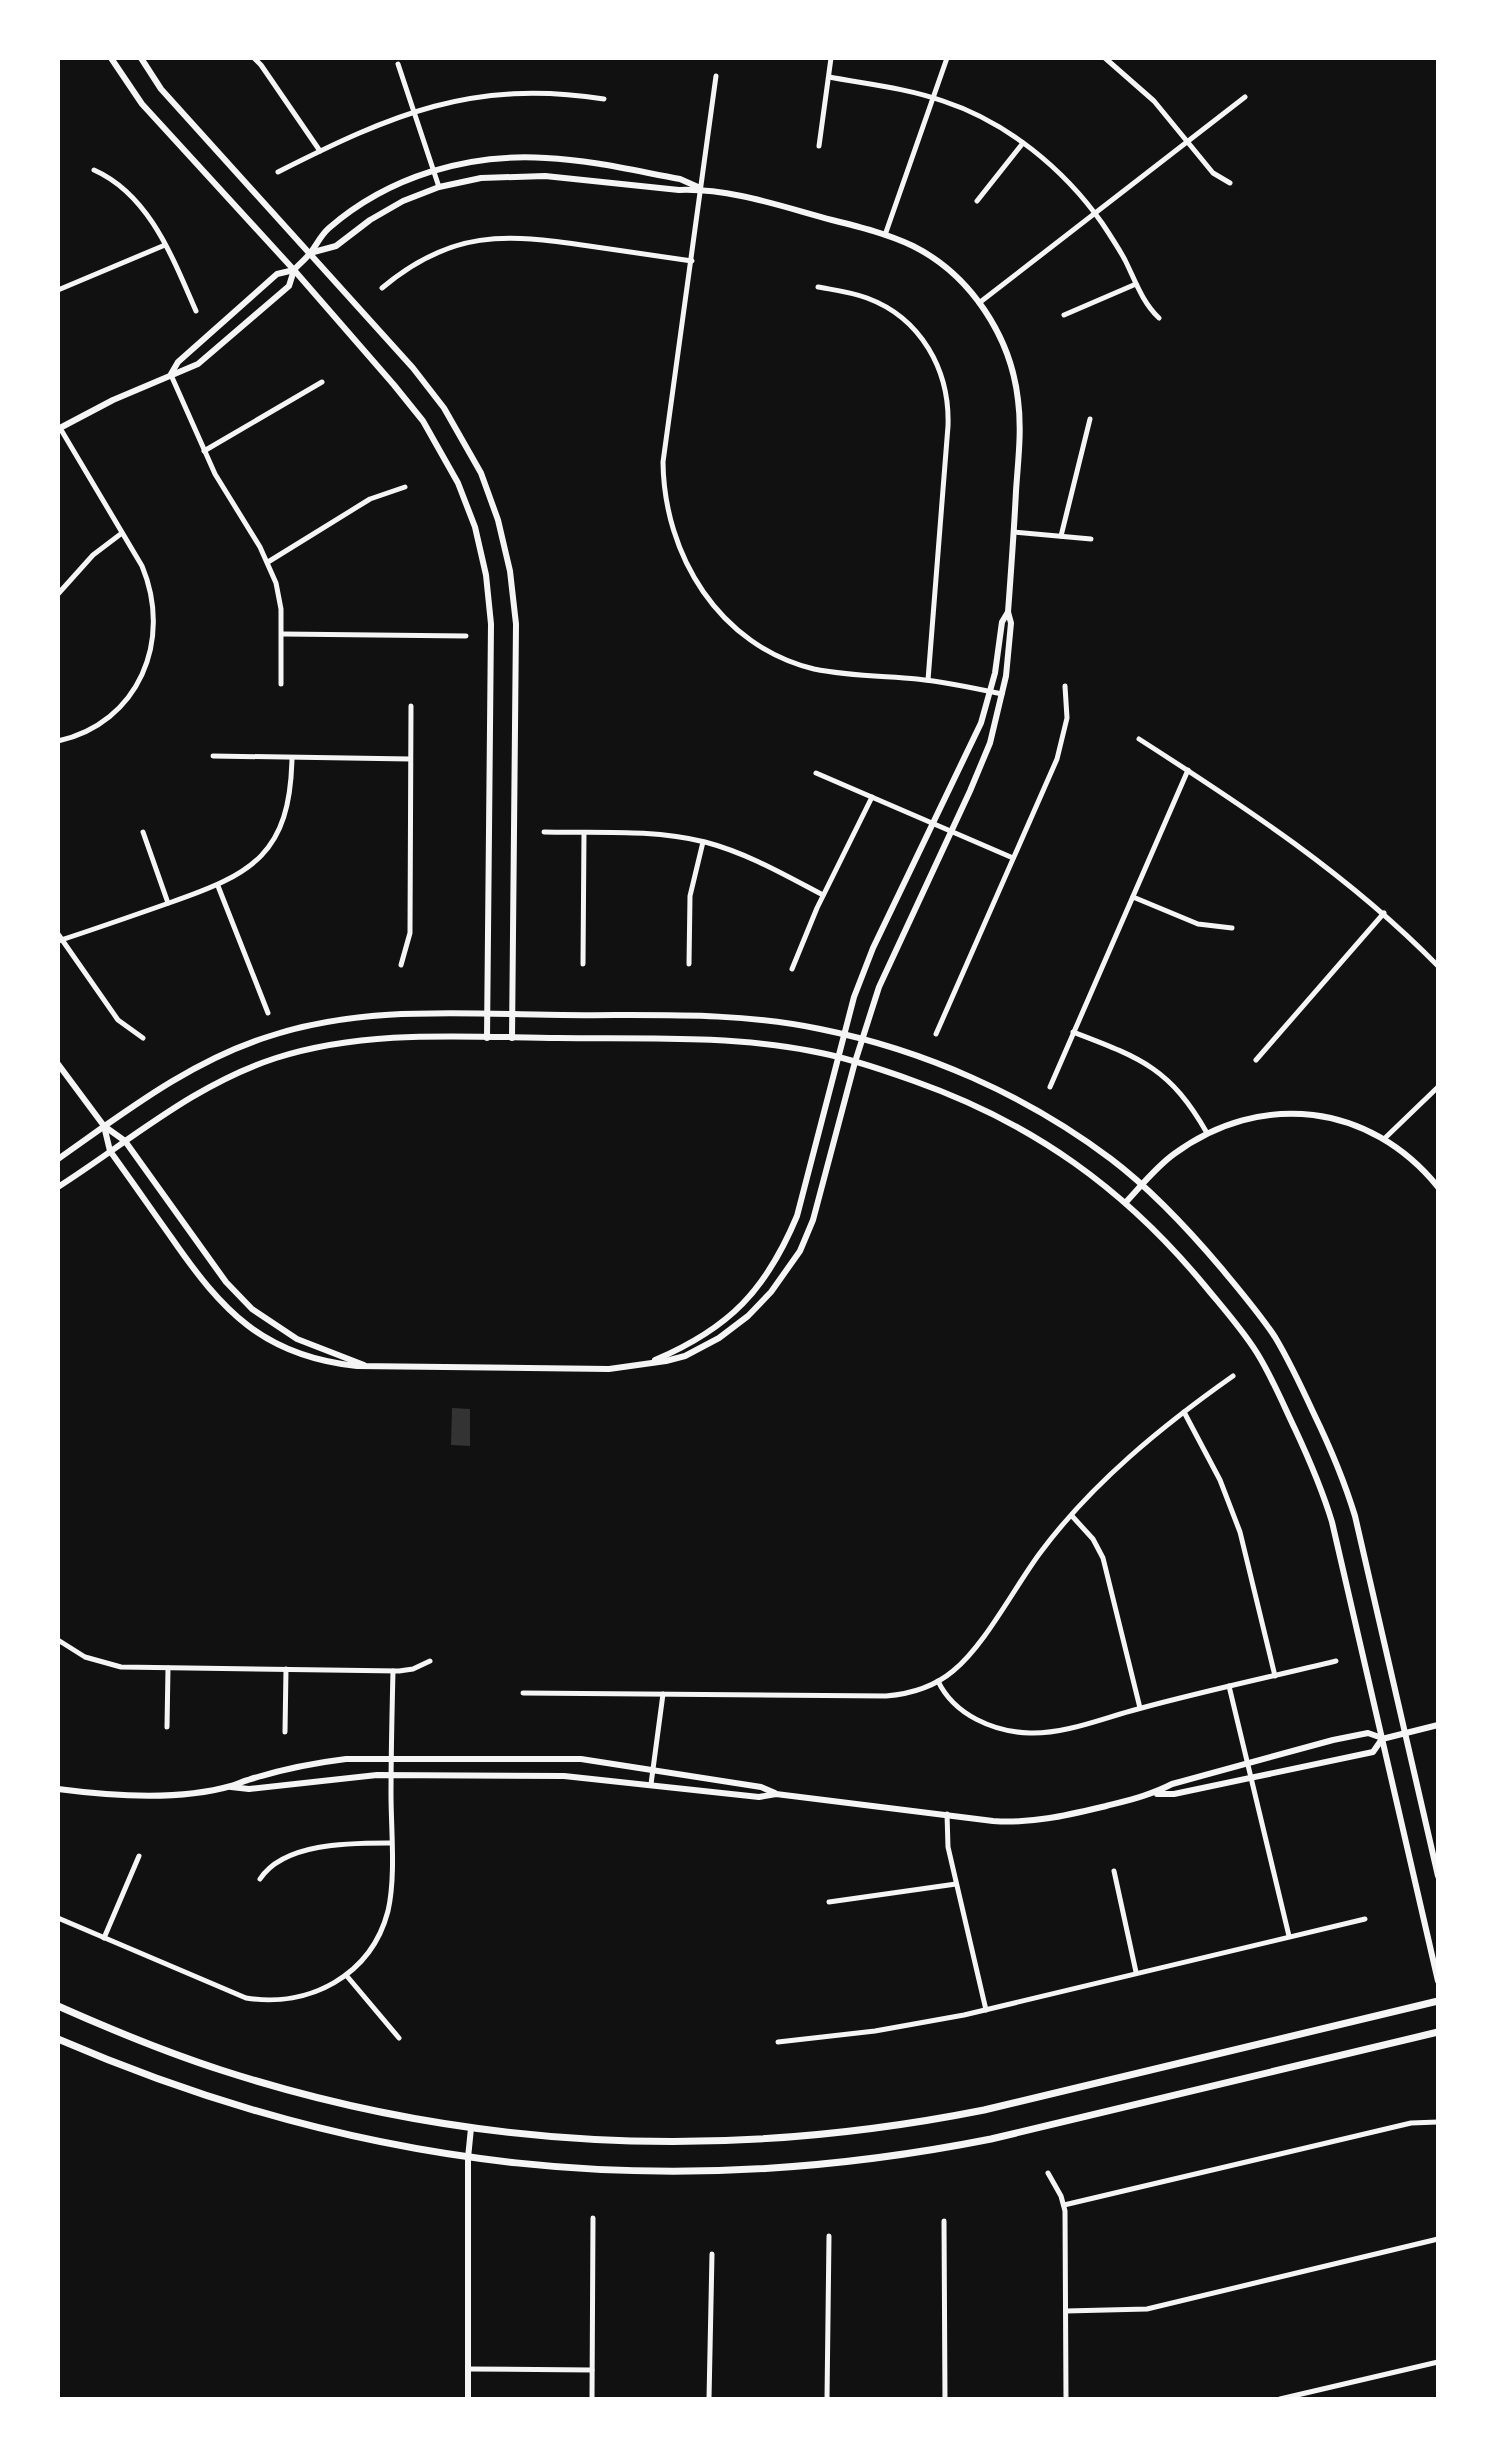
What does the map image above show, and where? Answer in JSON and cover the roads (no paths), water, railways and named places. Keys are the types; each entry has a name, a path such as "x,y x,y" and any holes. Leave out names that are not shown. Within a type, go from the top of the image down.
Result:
{"main road":[{"path":"58,2006 176,2055 265,2084 355,2107 471,2128 587,2140 684,2142 785,2139 885,2128 984,2110 1438,2001"},
{"path":"58,2039 166,2083 256,2113 349,2136 468,2158 585,2169 684,2172 787,2168 889,2157 991,2139 1438,2032"}],"street":[{"path":"111,58 142,104 394,385 423,421 458,483 481,551 491,637 487,1038"},
{"path":"141,58 161,89 413,368 444,408 481,473 505,545 516,624 512,1038"},
{"path":"254,58 320,151"},
{"path":"819,146 831,58"},
{"path":"885,235 947,58"},
{"path":"1105,58 1154,101 1213,173 1230,183"},
{"path":"398,64 439,187"},
{"path":"716,76 703,189 663,462 669,518 689,570 721,614 748,637 778,655 830,672 928,680 1003,694"},
{"path":"829,77 933,98 985,119 1023,143 1057,171 1094,213 1114,240 1149,308 1159,318"},
{"path":"278,172 380,124 466,98 512,92 561,93 604,99"},
{"path":"979,303 1245,97"},
{"path":"977,201 1023,143"},
{"path":"58,741 90,730 112,714 131,694 149,658 154,632 151,592 142,566 59,428 113,400 204,361 289,286 294,270 327,229 360,205 396,185 434,170 478,160 546,158 680,179 703,189 885,235 917,248 960,281 991,320 1006,351 1018,399 1020,433 1008,612 1011,623 1003,694 981,768 886,971 855,1062 821,1197 807,1236 786,1272 760,1304 719,1338 685,1356 609,1369 357,1366 325,1362 290,1350 231,1313 199,1277 110,1151 104,1126"},
{"path":"94,170 119,184 144,210 165,245 196,311"},
{"path":"310,253 336,246 386,210 439,187 481,178 523,175 679,190 703,189"},
{"path":"382,288 409,267 440,251 473,241 505,237 537,238 692,261"},
{"path":"58,290 165,245"},
{"path":"171,374 178,362 277,274 294,270"},
{"path":"1064,315 1136,284"},
{"path":"818,287 868,298 893,311 924,341 942,375 948,426 928,680"},
{"path":"171,374 204,451 268,562 279,596 283,634 281,684"},
{"path":"204,451 322,382"},
{"path":"1061,536 1090,419"},
{"path":"268,562 370,499 405,487"},
{"path":"1014,532 1091,539"},
{"path":"58,594 93,555 122,533"},
{"path":"646,1364 697,1339 728,1318 755,1292 775,1264 797,1216 848,1015 867,963 975,739 991,692 1002,622 1008,612"},
{"path":"283,634 466,636"},
{"path":"936,1034 1050,777 1067,718 1065,686"},
{"path":"401,965 410,933 411,706"},
{"path":"1139,739 1310,854 1384,913 1438,966"},
{"path":"213,756 410,759"},
{"path":"143,1038 118,1020 59,939 218,886 255,862 280,828 291,788 292,758"},
{"path":"1050,1087 1188,770"},
{"path":"816,773 1013,858"},
{"path":"792,969 823,895 872,797"},
{"path":"143,832 168,903"},
{"path":"544,832 656,833 703,842 752,858 823,895"},
{"path":"583,964 584,833"},
{"path":"689,964 690,896 703,842"},
{"path":"218,886 268,1013"},
{"path":"1133,897 1198,924 1232,928"},
{"path":"1256,1060 1384,913"},
{"path":"58,1159 170,1081 242,1045 320,1023 373,1015 721,1016 786,1023 862,1039 943,1066 1002,1091 1086,1141 1142,1185 1204,1248 1248,1301 1293,1370 1336,1461 1352,1507 1438,1876"},
{"path":"1073,1032 1128,1053 1160,1073 1189,1103 1207,1133"},
{"path":"58,1187 204,1089 251,1067 298,1052 375,1038 720,1040 783,1046 855,1062 935,1088 992,1112 1073,1161 1126,1202 1187,1264 1221,1305 1255,1350 1272,1381 1327,1505 1438,1981"},
{"path":"58,1064 104,1126 125,1141 226,1282 252,1309 297,1339 365,1365"},
{"path":"1384,1139 1438,1087"},
{"path":"1126,1202 1170,1157 1207,1133 1255,1117 1303,1114 1350,1123 1384,1139 1418,1164 1438,1187"},
{"path":"523,1693 886,1696 910,1692 938,1681 969,1654 1041,1552 1117,1468 1233,1376"},
{"path":"1184,1412 1214,1467 1240,1532 1275,1676"},
{"path":"1072,1516 1093,1539 1103,1558 1140,1708"},
{"path":"59,1643 109,1665 168,1668 393,1671 413,1669 430,1661"},
{"path":"938,1681 950,1699 968,1714 997,1728 1017,1732 1050,1732 1336,1661"},
{"path":"167,1727 168,1668"},
{"path":"285,1732 286,1669"},
{"path":"58,1918 233,1994 258,2000 284,2000 309,1995 346,1975 371,1948 383,1924 390,1898 393,1671"},
{"path":"1229,1686 1289,1936"},
{"path":"651,1784 663,1694"},
{"path":"1154,1794 1172,1784 1333,1740 1368,1733 1382,1739 1438,1725"},
{"path":"58,1789 145,1795 231,1787 249,1789 391,1775 577,1776 759,1797 776,1794 1007,1822 1035,1821 1154,1794 1174,1794 1373,1752 1382,1739"},
{"path":"231,1787 248,1780 331,1761 566,1758 761,1787 776,1794"},
{"path":"947,1814 947,1839 986,2010"},
{"path":"260,1879 275,1863 316,1848 391,1843"},
{"path":"104,1938 139,1856"},
{"path":"1114,1871 1136,1972"},
{"path":"829,1902 956,1884"},
{"path":"778,2042 875,2031 986,2010 1365,1919"},
{"path":"346,1975 399,2038"},
{"path":"1064,2205 1411,2123 1438,2122"},
{"path":"468,2399 468,2158 471,2128"},
{"path":"1048,2173 1064,2205 1066,2399"},
{"path":"592,2399 593,2218"},
{"path":"944,2221 945,2399"},
{"path":"827,2399 829,2236"},
{"path":"1066,2311 1147,2309 1438,2239"},
{"path":"709,2399 712,2254"},
{"path":"1280,2399 1438,2362"},
{"path":"468,2369 592,2370"}]}
